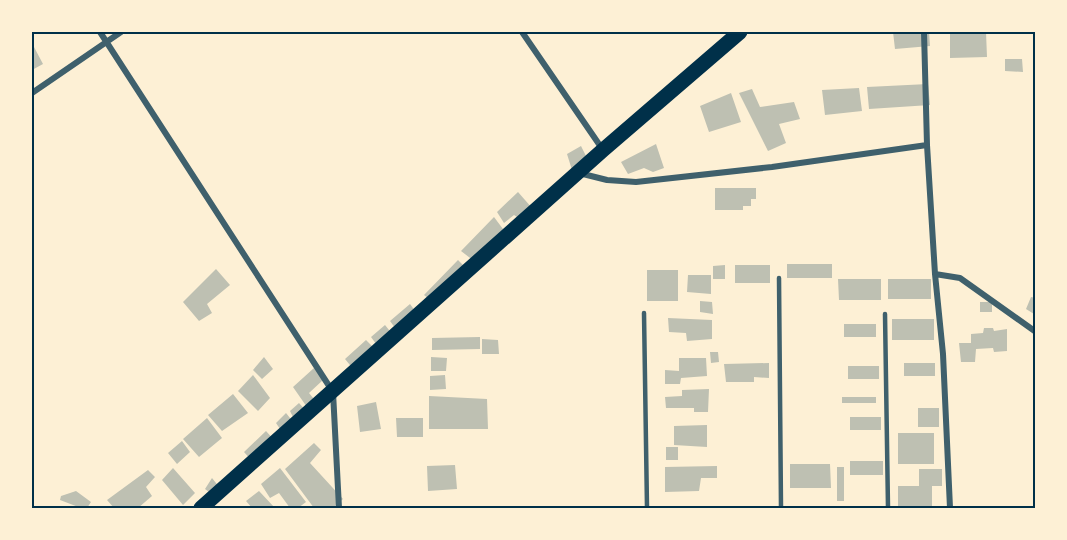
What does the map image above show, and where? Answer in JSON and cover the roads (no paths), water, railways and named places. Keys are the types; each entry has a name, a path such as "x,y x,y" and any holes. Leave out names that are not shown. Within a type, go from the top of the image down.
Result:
{"highway":[{"path":"201,508 603,150 740,32"}],"street":[{"path":"100,32 333,392 339,508"},
{"path":"32,93 121,32"},
{"path":"522,32 603,150"},
{"path":"924,32 927,145 935,274 943,354 950,508"},
{"path":"578,173 607,180 636,183 927,145"},
{"path":"935,274 960,278 1035,332"}],"lane":[{"path":"779,278 781,508"},
{"path":"644,313 647,508"},
{"path":"885,314 888,508"}]}
